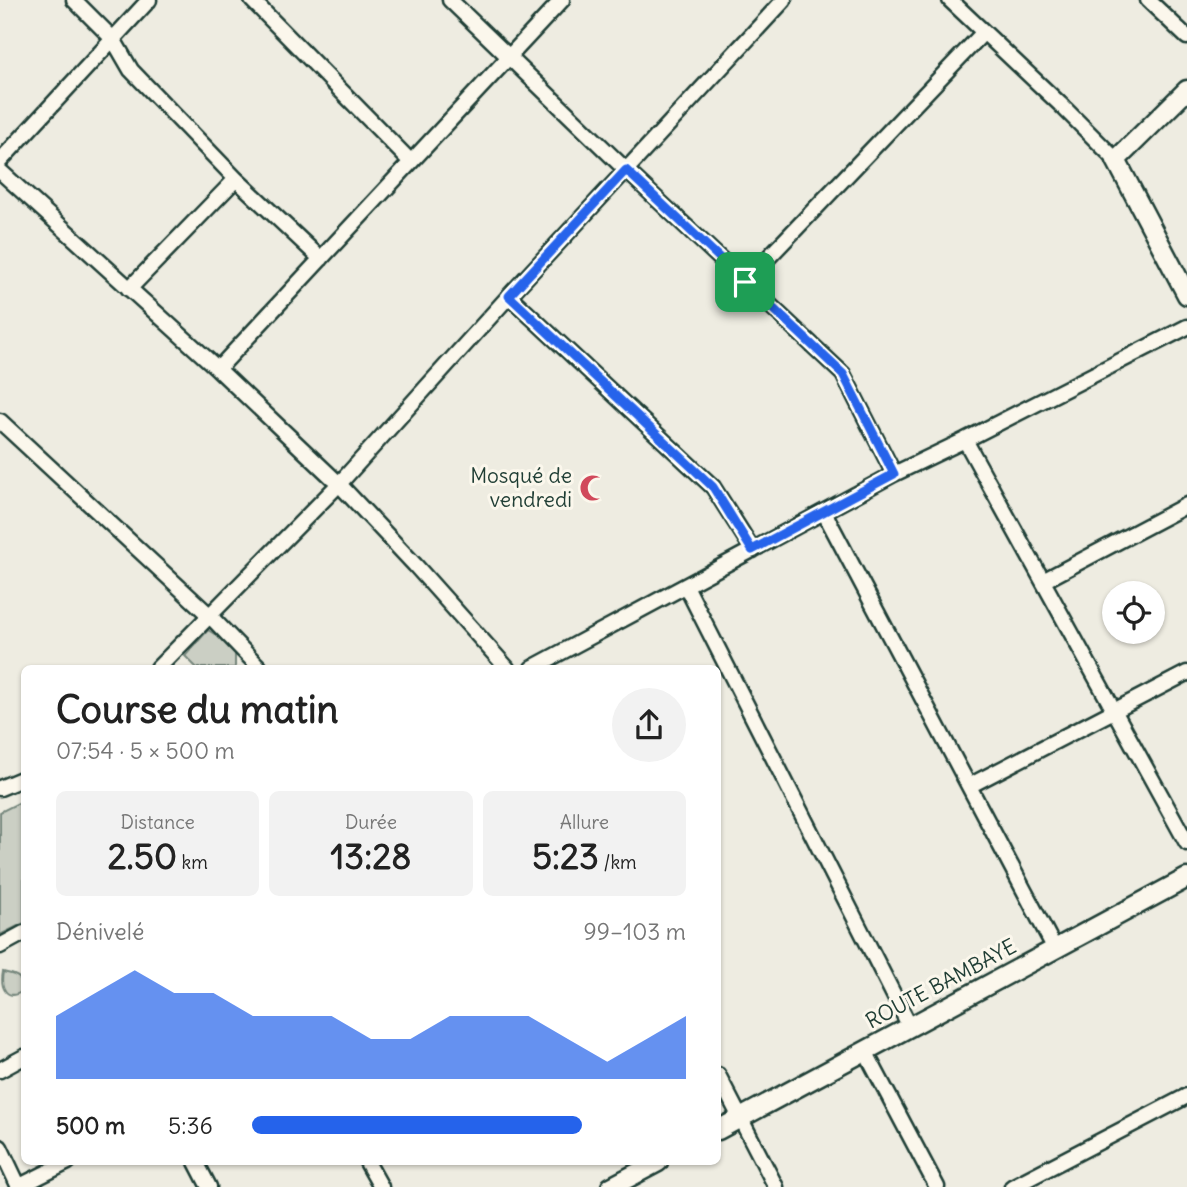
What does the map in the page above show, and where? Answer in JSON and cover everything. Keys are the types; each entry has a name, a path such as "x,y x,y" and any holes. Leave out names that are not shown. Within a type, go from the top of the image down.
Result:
{"street":[{"path":"74,0 114,39 131,70 236,179 321,259"},
{"path":"0,161 149,0"},
{"path":"252,0 411,162"},
{"path":"450,0 843,374 894,474"},
{"path":"218,369 562,0"},
{"path":"161,665 339,484 784,0"},
{"path":"950,0 1116,160 1187,295"},
{"path":"1148,0 1187,37"},
{"path":"745,282 984,32"},
{"path":"1116,160 1187,90"},
{"path":"0,171 218,369 339,484 503,665"},
{"path":"129,289 236,179"},
{"path":"509,296 713,487 752,550"},
{"path":"538,665 894,474 1187,327"},
{"path":"0,421 209,615 257,665"},
{"path":"965,440 1187,843"},
{"path":"1043,581 1187,505"},
{"path":"824,512 1055,949"},
{"path":"685,586 910,1027"},
{"path":"969,786 1187,673"},
{"path":"0,788 21,779"},
{"name":"ROUTE BAMBAYE","path":"721,1128 1187,878"},
{"path":"0,946 21,935"},
{"path":"865,1051 937,1187"},
{"path":"0,1070 21,1059"},
{"path":"721,1080 776,1187"},
{"path":"1012,1187 1187,1096"},
{"path":"0,1147 19,1187 62,1165"},
{"path":"198,1165 209,1187"},
{"path":"370,1165 381,1187"},
{"path":"611,1187 652,1165"}],"shaded area":[{"path":"208,630 229,643 235,642 235,665 194,665 185,656"},
{"path":"21,802 21,924 0,935 0,812"},
{"path":"3,972 18,977 21,992 8,994 2,983"}],"place":[{"name":"Mosqué de vendredi","path":"593,488"}],"route":[{"path":"626,170 745,282 843,374 894,474 752,550 713,487 509,296 626,170"}]}
